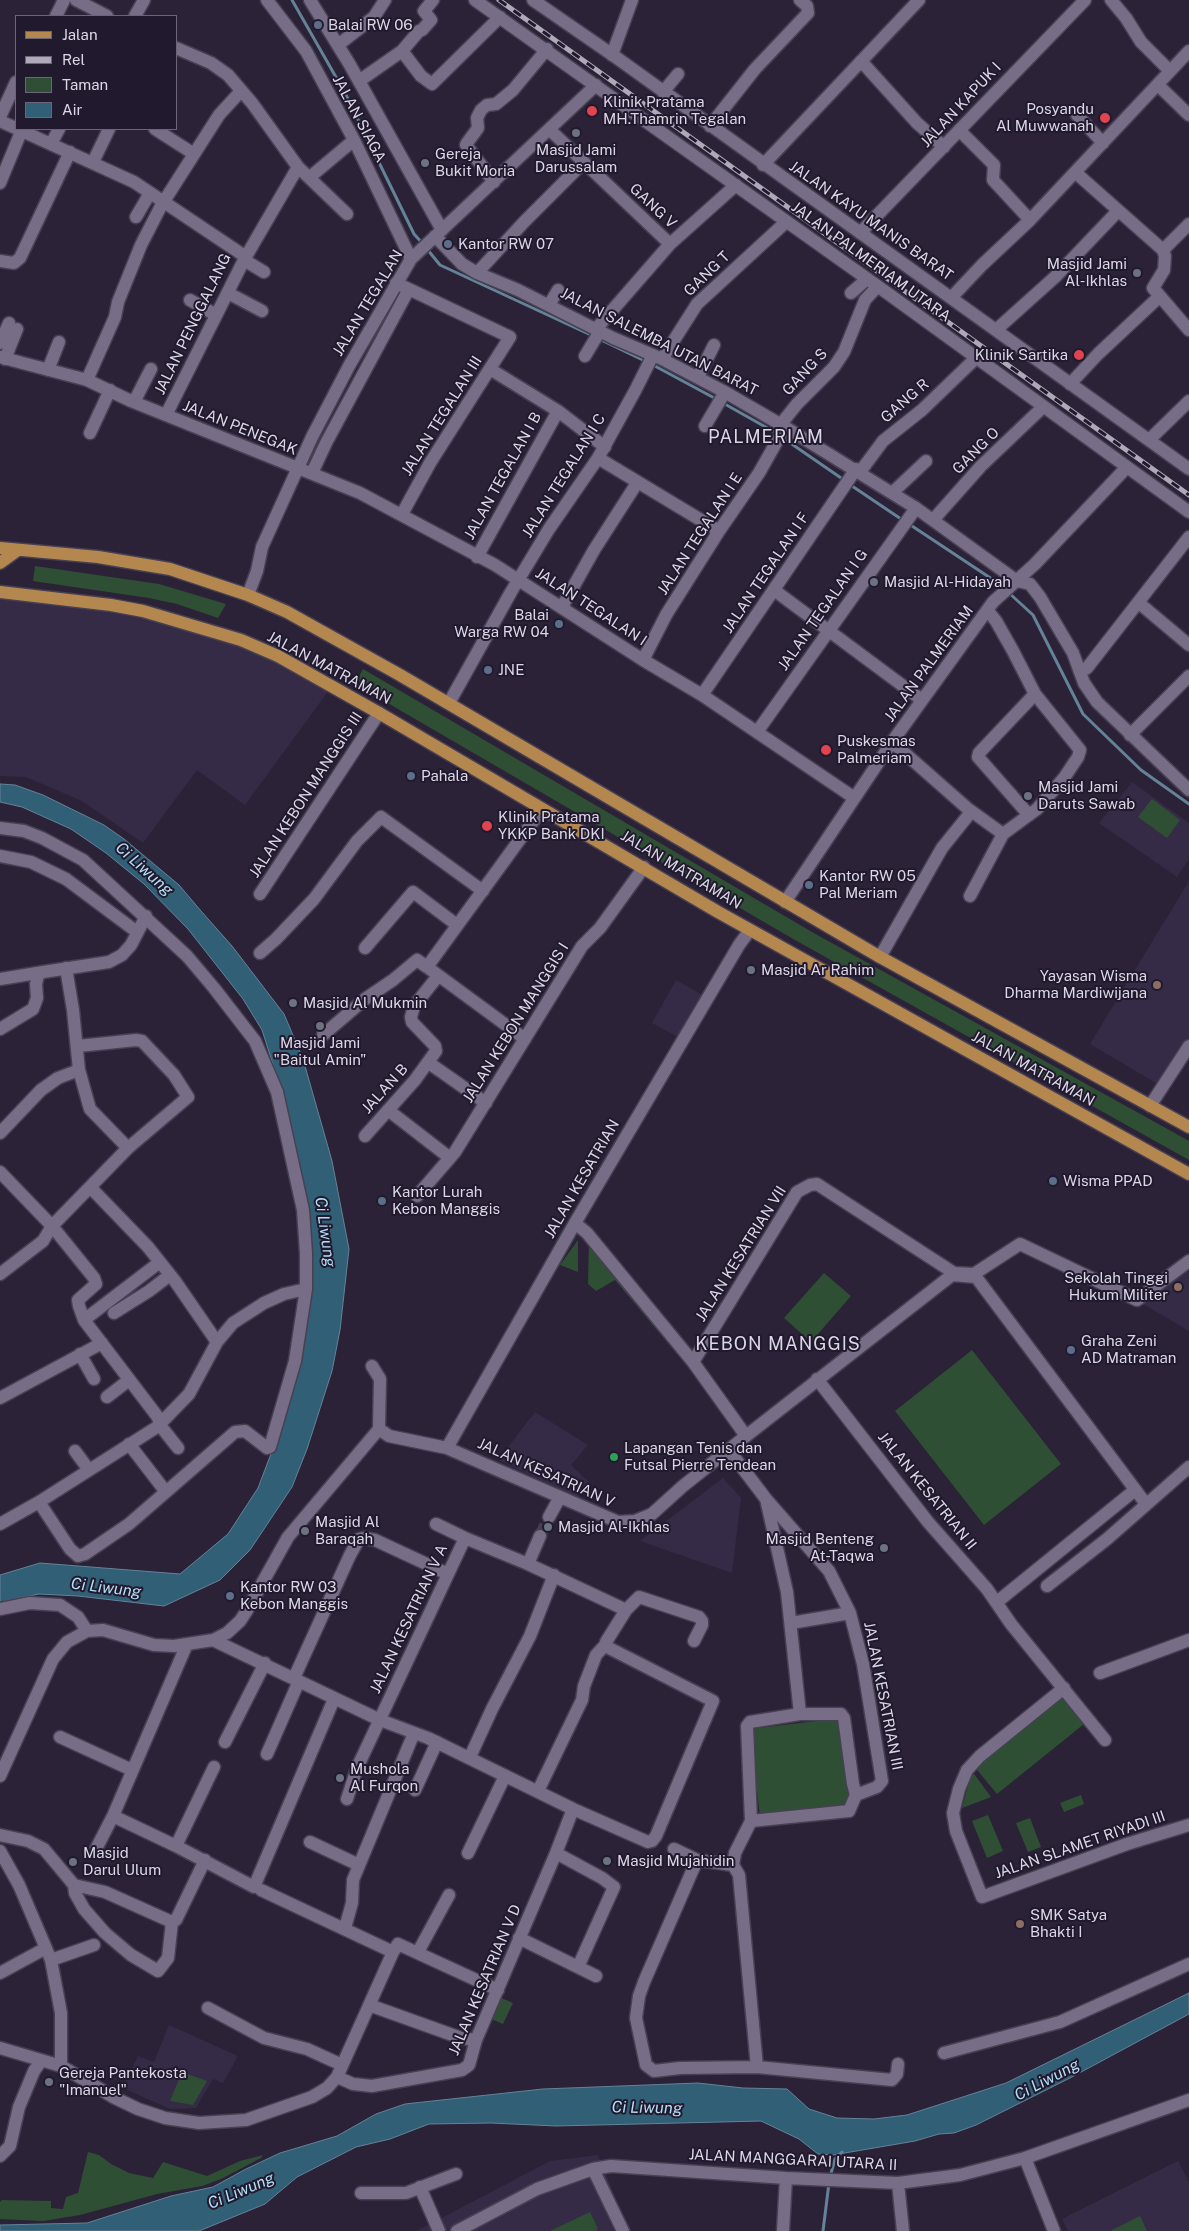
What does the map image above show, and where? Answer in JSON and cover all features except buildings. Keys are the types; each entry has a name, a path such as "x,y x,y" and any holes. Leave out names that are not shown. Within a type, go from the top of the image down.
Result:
{"main road":[{"name":"JALAN MATRAMAN","path":"0,548 98,557 170,569 243,593 305,622 449,703 880,957 1189,1128"},
{"path":"0,563 18,550"},
{"name":"JALAN MATRAMAN","path":"0,592 122,607 169,618 240,640 310,674 750,930 1189,1174"}],"street":[{"path":"56,15 64,0"},
{"path":"76,0 104,15"},
{"path":"135,15 144,0"},
{"name":"JALAN SIAGA","path":"267,0 306,51 414,256"},
{"name":"JALAN SALEMBA UTAN BARAT","path":"310,0 359,81 437,234 462,264 477,273 549,304 725,392 781,431 892,493 913,512 933,520 1015,583 1030,584 1040,597 1072,653 1087,688 1097,702 1130,735 1187,785"},
{"path":"338,45 374,17 385,0"},
{"path":"359,81 402,51 422,30 431,20 424,10 433,0"},
{"name":"JALAN PALMERIAM UTARA","path":"475,0 547,49 1189,512"},
{"name":"JALAN KAYU MANIS BARAT","path":"532,0 664,92 763,165 1189,469"},
{"path":"612,55 632,0"},
{"path":"710,126 755,69 808,13 807,6 800,0"},
{"path":"763,165 919,0"},
{"name":"JALAN KAPUK I","path":"860,233 1085,0"},
{"path":"1111,0 1126,18 1141,42 1170,72"},
{"path":"402,51 421,76 432,84 500,17"},
{"path":"178,49 218,67 228,75 279,139 298,167 347,214"},
{"path":"494,182 466,145 478,128 477,118 481,110 487,105 496,104 512,90 547,49"},
{"path":"951,298 1076,173 1189,52"},
{"path":"862,60 915,113"},
{"path":"862,60 917,123 944,147"},
{"path":"664,92 678,74"},
{"path":"0,119 15,84"},
{"name":"JALAN TEGALAN","path":"243,593 250,570 257,565 262,547 312,437 349,366 396,283 414,256 596,85"},
{"path":"1158,85 1189,115"},
{"path":"87,380 115,317 118,302 141,245 164,202 219,115 241,91"},
{"path":"1077,115 1103,143"},
{"name":"JALAN PENGGALANG","path":"0,119 15,128"},
{"name":"JALAN PENGGALANG","path":"18,130 93,162 134,182 245,258 166,415"},
{"path":"51,144 58,130"},
{"path":"93,162 109,130"},
{"path":"157,130 194,154"},
{"name":"GANG V","path":"550,130 670,244"},
{"path":"958,130 994,165 993,180 1030,220"},
{"path":"0,183 21,132"},
{"path":"310,177 354,140"},
{"path":"0,262 14,263 20,258 70,152"},
{"path":"477,273 524,222 583,163"},
{"path":"264,272 245,258 298,167"},
{"path":"1076,173 1163,250 1165,264 1153,288 1189,330"},
{"path":"585,356 598,330 670,244 736,185"},
{"path":"136,217 150,193"},
{"path":"996,330 1055,277 1118,211"},
{"name":"GANG T","path":"655,358 697,304 786,222"},
{"path":"1163,250 1189,224"},
{"path":"312,472 409,289 396,283"},
{"path":"851,293 872,283"},
{"name":"GANG S","path":"781,431 797,404 839,360 844,352 872,283"},
{"name":"JALAN TEGALAN III","path":"402,514 430,463 510,339 508,336 409,289"},
{"path":"549,304 558,290"},
{"path":"228,293 262,311"},
{"path":"1070,384 1098,354 1159,297"},
{"path":"190,300 216,315"},
{"path":"0,343 13,326 3,358"},
{"path":"48,370 60,342"},
{"path":"698,377 714,345"},
{"name":"JALAN PENEGAK","path":"3,358 87,380 134,402 232,440 298,469"},
{"name":"JALAN TEGALAN I C","path":"449,703 518,580 605,447 638,385 655,358"},
{"name":"GANG R","path":"856,473 883,441 922,410 976,358"},
{"path":"134,402 151,369"},
{"path":"490,369 558,411 605,447"},
{"path":"90,433 110,390"},
{"path":"705,426 725,392"},
{"path":"1149,440 1189,401"},
{"name":"GANG O","path":"933,520 981,466 1043,407"},
{"name":"JALAN TEGALAN I B","path":"477,556 558,411"},
{"name":"JALAN TEGALAN I E","path":"643,660 666,616 719,531 760,473 781,431"},
{"path":"312,437 326,443"},
{"path":"598,458 719,531"},
{"path":"892,493 926,461"},
{"name":"JALAN PALMERIAM","path":"785,902 853,797 991,606 1127,467"},
{"name":"JALAN TEGALAN I","path":"298,469 312,472 402,514 518,580 643,660 702,695 853,797"},
{"name":"JALAN TEGALAN I F","path":"702,695 856,473"},
{"path":"562,607 594,550 637,483"},
{"name":"JALAN TEGALAN I G","path":"757,732 913,512"},
{"path":"1080,672 1087,668 1189,537"},
{"path":"774,590 922,700"},
{"path":"1139,603 1189,645"},
{"path":"970,896 1002,834 1029,814 1054,791 1080,751 1035,694 996,620 991,606"},
{"path":"1130,735 1189,676"},
{"path":"1029,814 978,757 979,753 1035,694"},
{"name":"JALAN KEBON MANGGIS III","path":"260,894 379,714"},
{"path":"892,742 972,812 1002,834"},
{"path":"427,967 542,809"},
{"path":"880,957 942,848 972,812"},
{"path":"260,953 276,940 314,899 358,842 381,817 483,891"},
{"path":"0,828 24,831 42,838 83,860 146,916 192,962 255,1041 277,1092 304,1210 306,1289 295,1361 270,1446 267,1448 246,1431 235,1432 128,1524 85,1554 78,1556 70,1550 39,1502"},
{"path":"0,856 31,862 66,879 137,932"},
{"name":"JALAN KEBON MANGGIS I","path":"417,1196 450,1158 582,946 600,928 644,867"},
{"path":"365,948 412,892 457,925"},
{"path":"0,979 109,962 122,955 131,945 146,916"},
{"name":"JALAN KESATRIAN","path":"447,1448 575,1223 739,945 750,930"},
{"path":"323,1035 365,999 393,980 417,960 525,1039"},
{"path":"66,968 78,1046 79,1070 90,1109 128,1148"},
{"path":"0,1029 33,1009 37,998 36,979 43,972"},
{"name":"JALAN B","path":"365,1136 429,1063 436,1051 436,1046 412,1022 410,1017 414,1006 438,976"},
{"path":"0,1274 43,1241 52,1226 128,1148 188,1099 188,1095 174,1075 142,1041 78,1046"},
{"path":"1150,1106 1189,1046"},
{"name":"JALAN B","path":"429,1063 486,1103"},
{"path":"0,1133 41,1090 58,1078 79,1070"},
{"path":"388,1110 450,1158"},
{"path":"0,1172 52,1226 96,1281 96,1284 78,1300 84,1320 157,1416 159,1424 178,1448"},
{"name":"JALAN KESATRIAN VII","path":"693,1362 797,1192 810,1185 817,1184 953,1274"},
{"path":"91,1188 113,1209 170,1274 217,1342"},
{"path":"575,1223 588,1233 693,1362 746,1436 816,1379 953,1274 974,1274 1019,1244 1137,1300 1189,1261"},
{"path":"84,1320 160,1262"},
{"path":"114,1313 149,1291 170,1274"},
{"path":"953,1274 976,1277 1146,1504"},
{"path":"0,1524 39,1502 159,1424 188,1394 217,1342 233,1323 264,1303 284,1294 306,1289"},
{"path":"0,1398 102,1343"},
{"path":"80,1354 94,1379"},
{"path":"0,1776 54,1658 66,1642 87,1631 103,1630 162,1646 187,1644 213,1640 227,1633 240,1621 288,1537 379,1429 381,1385 377,1372 372,1366"},
{"name":"JALAN KESATRIAN II","path":"816,1379 928,1522 997,1602 1011,1624 1105,1740"},
{"path":"107,1397 129,1380"},
{"name":"JALAN KESATRIAN V","path":"379,1429 388,1436 447,1448 618,1522 635,1520 652,1514 746,1436"},
{"path":"129,1444 166,1492"},
{"name":"JALAN KESATRIAN III","path":"728,1449 766,1499 829,1571 850,1613 863,1664 882,1781 878,1787 856,1796 848,1811 751,1821"},
{"path":"75,1451 89,1470"},
{"path":"1047,1586 1107,1539 1146,1504 1187,1473"},
{"path":"997,1602 1135,1490"},
{"path":"549,1517 560,1498"},
{"path":"766,1499 788,1592 800,1714"},
{"path":"436,1524 465,1538"},
{"path":"528,1564 540,1536"},
{"path":"267,1754 296,1679 350,1554 359,1540 364,1538 375,1540 448,1574"},
{"name":"JALAN KESATRIAN V A","path":"347,1799 357,1768 465,1538 554,1575 626,1610"},
{"path":"470,1757 492,1709 530,1636 554,1575"},
{"path":"538,1791 582,1700 584,1686 596,1655 606,1644 611,1632 626,1610 639,1598 699,1617 702,1625 694,1641"},
{"path":"0,1609 30,1603 60,1605 78,1617 87,1631"},
{"path":"791,1623 850,1613"},
{"path":"213,1640 265,1663 334,1699 470,1757 573,1809 648,1842 652,1841 713,1702 609,1648 606,1644"},
{"path":"1100,1673 1189,1640"},
{"path":"96,1849 113,1816 187,1644"},
{"path":"225,1742 265,1663"},
{"name":"JALAN SLAMET RIYADI III","path":"1064,1688 980,1756 967,1770 959,1789 953,1813 956,1831 982,1897 1127,1844 1189,1825"},
{"path":"113,1816 205,1860 254,1887 334,1699"},
{"path":"757,2068 741,1887 739,1874 733,1865 735,1852 751,1821 747,1726 750,1722 800,1714 841,1714 844,1718 856,1796"},
{"path":"345,1928 352,1903 353,1880 414,1733"},
{"path":"60,1737 132,1770"},
{"path":"414,1790 437,1742"},
{"path":"176,1846 214,1767"},
{"path":"468,1853 506,1776"},
{"name":"JALAN KESATRIAN V D","path":"208,2008 264,2038 307,2049 340,2071 352,2084 372,2086 462,2070 471,2063 476,2040 573,1809"},
{"path":"0,1835 28,1841 44,1849 74,1885 75,1893 84,1909 105,1933 131,1955 158,1971 168,1958 172,1922 176,1920 205,1860"},
{"path":"310,1842 359,1865"},
{"path":"674,1849 697,1860 733,1865"},
{"path":"556,1853 602,1878 614,1887 578,1967"},
{"path":"2,1857 19,1885 48,1954 61,2013 61,2066"},
{"path":"697,1860 640,1996 636,2018 646,2065 654,2072 680,2068 757,2068 888,2080 895,2078 898,2064"},
{"path":"74,1885 105,1892 172,1922"},
{"path":"261,1890 393,1952"},
{"path":"418,1952 449,1895"},
{"path":"519,1938 596,1976"},
{"path":"0,2048 61,2066 138,2109 165,2118 199,2123 246,2120 312,2098 327,2088 340,2071 398,1944 498,1990"},
{"path":"0,1973 48,1954 94,1945"},
{"path":"944,2053 1060,2022 1189,1964"},
{"path":"369,2006 461,2038 476,2040"},
{"path":"0,2156 10,2146 19,2107 34,2071 41,2061"},
{"name":"JALAN MANGGARAI UTARA II","path":"457,2231 537,2189 593,2169 611,2166 815,2180 898,2183 960,2175 1025,2158 1188,2101"},
{"path":"1025,2158 1054,2231"},
{"path":"593,2169 623,2231"},
{"path":"361,2194 401,2194 456,2174"},
{"path":"783,2231 786,2178"},
{"path":"898,2183 903,2231"},
{"path":"420,2187 440,2231"}],"shaded area":[{"path":"0,592 84,602 253,646 332,686 245,805 197,770 143,843 82,801 26,777 0,776"},
{"path":"1132,782 1189,823 1189,859 1177,877 1099,823"},
{"name":"Yayasan Wisma Dharma Mardiwijana","path":"1189,881 1189,1046 1161,1086 1090,1044"},
{"path":"676,980 704,996 680,1038 652,1023"},
{"name":"Sekolah Tinggi Hukum Militer","path":"1189,1270 1189,1331 1143,1304"},
{"path":"535,1412 588,1445 571,1465 589,1482 578,1498 498,1460"},
{"path":"723,1478 741,1498 732,1573 640,1541"},
{"path":"169,2025 238,2056 223,2083 213,2079 196,2108 170,2109 123,2088 138,2056 154,2062"},
{"path":"598,2155 629,2231 417,2231 550,2161"},
{"path":"1178,2161 1189,2182 1189,2231 1068,2231 1062,2219"}],"green space":[{"path":"35,566 159,584 226,604 218,618 177,604 149,598 33,581"},
{"path":"363,669 812,932 1189,1141 1189,1160 795,940 355,684"},
{"path":"1152,799 1180,820 1167,838 1138,817"},
{"path":"578,1240 578,1272 560,1265"},
{"path":"589,1240 689,1358 684,1362 615,1280 596,1291 588,1284"},
{"path":"824,1273 851,1296 811,1342 784,1318"},
{"path":"972,1350 1061,1464 984,1525 895,1411"},
{"path":"1061,1694 1084,1724 997,1794 973,1765"},
{"path":"842,1718 851,1806 760,1817 750,1729"},
{"path":"972,1771 991,1797 962,1808"},
{"path":"1081,1795 1084,1804 1064,1812 1060,1803"},
{"path":"988,1815 1003,1851 987,1858 972,1821"},
{"path":"1030,1818 1041,1847 1028,1852 1016,1823"},
{"path":"499,1997 513,2003 503,2024 489,2018"},
{"path":"182,2072 207,2081 193,2105 170,2101"},
{"path":"88,2152 99,2155 111,2164 129,2173 153,2178 163,2162 207,2176 240,2161 263,2155 261,2158 221,2179 202,2186 157,2194 80,2215 43,2221 0,2219 0,2202 2,2200 51,2201 51,2208 63,2209 66,2197 78,2193"},
{"path":"590,2212 598,2229 595,2231 550,2231"},
{"path":"1140,2216 1147,2231 1112,2231 1112,2230"}],"water":[{"name":"Ci Liwung","path":"0,784 15,785 43,795 104,825 124,839 179,885 232,946 284,1014 303,1059 332,1161 349,1249 340,1330 332,1371 307,1449 292,1487 250,1550 220,1580 164,1606 78,1596 39,1594 0,1602 0,1575 40,1563 180,1574 228,1534 258,1488 285,1417 305,1325 312,1276 310,1224 288,1118 276,1074 262,1030 243,999 188,929 144,884 106,853 71,829 22,807 0,802"},
{"name":"Ci Liwung","path":"1189,1993 1189,2014 1070,2078 976,2125 954,2133 939,2134 915,2141 833,2155 818,2154 799,2139 761,2121 556,2126 491,2123 429,2124 390,2139 356,2147 297,2177 265,2204 199,2231 0,2231 0,2225 87,2223 171,2196 213,2187 280,2153 337,2136 376,2114 405,2104 543,2089 698,2083 743,2088 787,2089 809,2109 837,2118 874,2119 907,2115 1006,2083"}],"waterway":[{"path":"292,0 345,93 414,234 423,244"},
{"path":"427,249 440,265 593,336"},
{"path":"599,339 647,362"},
{"path":"653,365 718,400"},
{"path":"723,403 778,434"},
{"path":"783,438 844,480"},
{"path":"849,484 904,521"},
{"path":"909,524 1004,587"},
{"path":"1008,592 1033,615 1083,714 1141,770 1189,804"},
{"path":"830,2177 835,2159 842,2152"},
{"path":"823,2231 829,2183"}],"tunnel":[{"path":"540,1536 549,1517"}],"railway":[{"path":"499,0 1189,495"}],"place":[{"name":"Balai RW 06","path":"318,25"},
{"name":"Klinik Pratama MH.Thamrin Tegalan","path":"592,111"},
{"name":"Posyandu Al Muwwanah","path":"1105,118"},
{"name":"Masjid Jami Darussalam","path":"576,133"},
{"name":"Gereja Bukit Moria","path":"425,163"},
{"name":"Kantor RW 07","path":"448,244"},
{"name":"Masjid Jami Al-Ikhlas","path":"1137,273"},
{"name":"Klinik Sartika","path":"1079,355"},
{"name":"Masjid Al-Hidayah","path":"874,582"},
{"name":"Balai Warga RW 04","path":"559,624"},
{"name":"JNE","path":"488,670"},
{"name":"Puskesmas Palmeriam","path":"826,750"},
{"name":"Pahala","path":"411,776"},
{"name":"Masjid Jami Daruts Sawab","path":"1028,796"},
{"name":"Klinik Pratama YKKP Bank DKI","path":"487,826"},
{"name":"Kantor RW 05 Pal Meriam","path":"809,885"},
{"name":"Masjid Ar Rahim","path":"751,970"},
{"name":"Yayasan Wisma Dharma Mardiwijana","path":"1157,985"},
{"name":"Masjid Al Mukmin","path":"293,1003"},
{"name":"Masjid Jami \"Baitul Amin\"","path":"320,1026"},
{"name":"Wisma PPAD","path":"1053,1181"},
{"name":"Kantor Lurah Kebon Manggis","path":"382,1201"},
{"name":"Sekolah Tinggi Hukum Militer","path":"1178,1287"},
{"name":"Graha Zeni AD Matraman","path":"1071,1350"},
{"name":"Lapangan Tenis dan Futsal Pierre Tendean","path":"614,1457"},
{"name":"Masjid Al-Ikhlas","path":"548,1527"},
{"name":"Masjid Al Baraqah","path":"305,1531"},
{"name":"Masjid Benteng At-Taqwa","path":"884,1548"},
{"name":"Kantor RW 03 Kebon Manggis","path":"230,1596"},
{"name":"Mushola Al Furqon","path":"340,1778"},
{"name":"Masjid Mujahidin","path":"607,1861"},
{"name":"Masjid Darul Ulum","path":"73,1862"},
{"name":"SMK Satya Bhakti I","path":"1020,1924"},
{"name":"Gereja Pantekosta \"Imanuel\"","path":"49,2082"}],"district":[{"name":"PALMERIAM","path":"766,437"},
{"name":"KEBON MANGGIS","path":"778,1344"}]}
